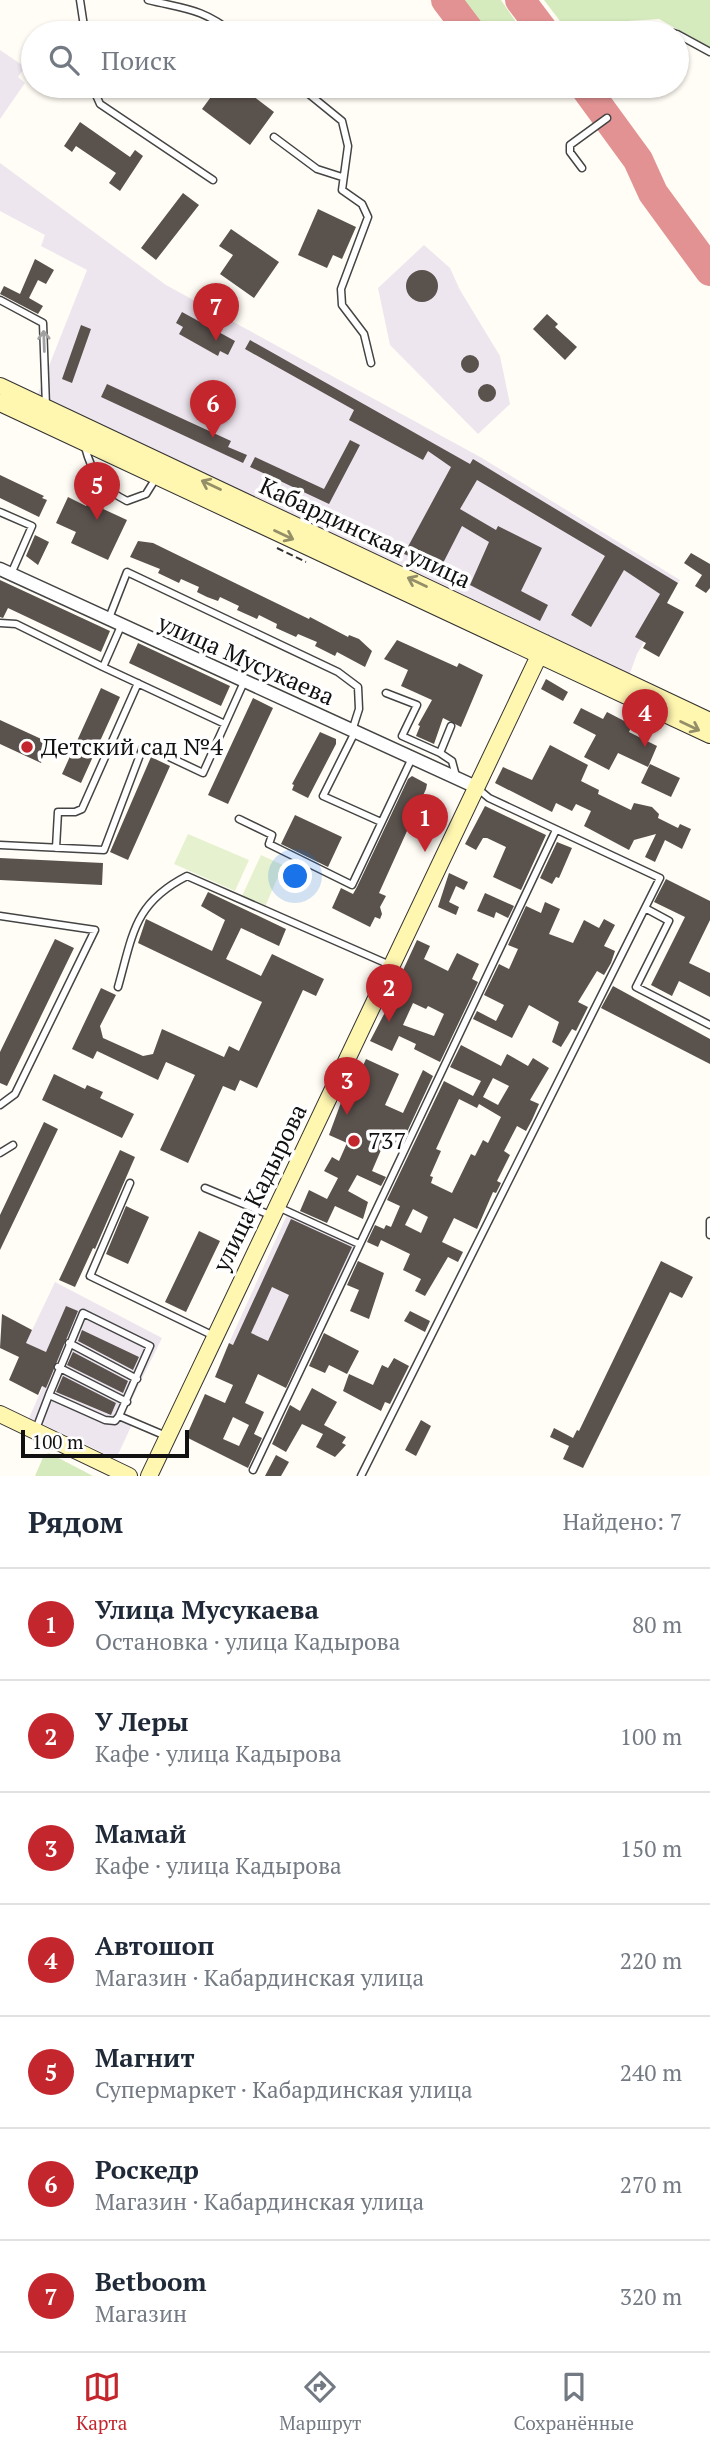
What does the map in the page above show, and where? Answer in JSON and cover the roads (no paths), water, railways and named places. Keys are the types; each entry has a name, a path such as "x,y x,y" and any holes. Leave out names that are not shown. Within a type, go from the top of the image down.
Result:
{"main road":[{"name":"Кабардинская улица","path":"0,386 542,648 710,735"},
{"name":"Кабардинская улица","path":"0,403 542,648 710,720"},
{"name":"улица Кадырова","path":"149,1476 542,648"},
{"path":"0,1414 130,1476"}],"street":[{"name":"улица Мусукаева","path":"5,571 476,787"}],"lane":[{"path":"80,0 83,21"},
{"path":"148,0 173,3 218,21"},
{"path":"689,41 710,52"},
{"path":"97,98 100,104 213,180"},
{"path":"314,98 342,121 348,146 342,190 362,204 368,217 341,289 342,305 364,334 371,363"},
{"path":"582,168 570,152 570,145 607,118"},
{"path":"274,137 317,169 342,177"},
{"path":"0,300 43,323 46,408"},
{"path":"83,442 98,480 108,491 127,501 146,494 157,476"},
{"path":"0,512 32,526 5,571"},
{"path":"108,620 127,572 160,585 338,673 358,687 359,709 354,732 323,796 381,822"},
{"path":"0,623 16,624 225,724"},
{"path":"103,667 121,626"},
{"path":"0,845 104,850 143,747 203,773 244,682"},
{"path":"56,848 58,812 75,813 82,809 138,683"},
{"path":"386,693 417,705 402,736 452,761 456,778"},
{"path":"440,753 451,726"},
{"path":"239,818 272,835 269,844 352,884 412,758"},
{"path":"361,1476 660,878 488,798 476,787"},
{"path":"253,1470 556,830"},
{"path":"118,987 140,914 162,889 187,876 391,965"},
{"path":"645,908 669,921 636,987 710,1025"},
{"path":"0,916 95,930 15,1094 0,1105"},
{"path":"0,1153 13,1145"},
{"path":"130,1183 90,1276 214,1336"},
{"path":"205,1188 359,1244"},
{"path":"710,1221 710,1235"},
{"path":"35,1430 58,1367 83,1313 150,1346 127,1402 115,1421 105,1420 49,1395"},
{"path":"69,1343 136,1379"},
{"path":"58,1367 127,1402"},
{"path":"118,1416 168,1437"}],"place":[{"name":"Betboom","path":"216,341"},
{"name":"Роскедр","path":"213,438"},
{"name":"Магнит","path":"97,520"},
{"name":"Детский сад №4","path":"27,747"},
{"name":"Автошоп","path":"645,747"},
{"name":"Улица Мусукаева","path":"425,852"},
{"name":"У Леры","path":"389,1022"},
{"name":"Мамай","path":"347,1115"},
{"name":"737","path":"354,1141"}]}
